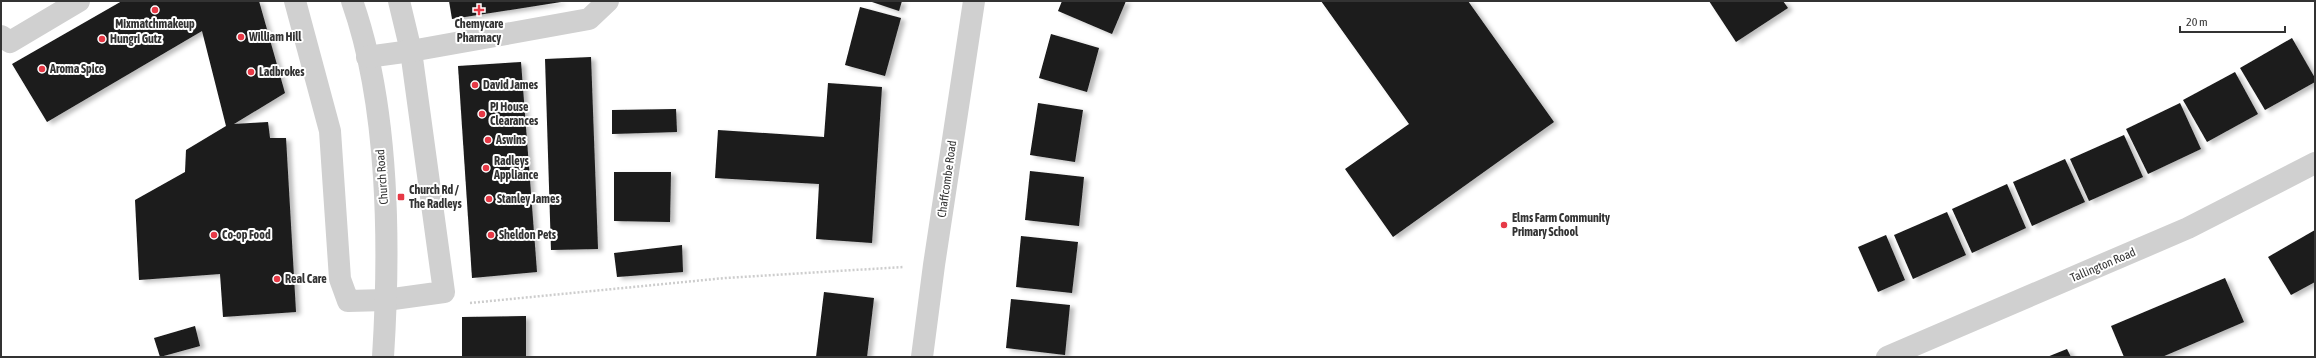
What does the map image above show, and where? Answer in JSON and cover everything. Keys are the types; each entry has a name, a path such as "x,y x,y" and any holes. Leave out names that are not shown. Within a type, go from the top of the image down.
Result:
{"street":[{"path":"1,36 10,42 79,1"},
{"path":"295,1 330,131 340,279 348,301 386,300 444,292 411,51 399,1"},
{"name":"Church Road","path":"352,1 362,31 379,133 385,211 386,300 383,357"},
{"path":"367,56 411,51 589,19 608,1"},
{"name":"Chaffcombe Road","path":"922,357 934,265 974,1"},
{"name":"Tallington Road","path":"1887,357 2188,228 2315,163"}],"path":[{"path":"463,304 725,278 934,265"}],"building":[{"path":"122,1 259,1 285,93 234,124 268,122 270,138 286,138 296,312 223,317 220,274 139,280 135,200 185,172 186,150 226,126 202,31 47,122 12,64"},
{"name":"Chemycare Pharmacy","path":"449,1 560,1 561,2 452,19"},
{"path":"869,1 902,1 899,11"},
{"path":"1062,1 1126,1 1112,34 1058,11"},
{"path":"1321,1 1468,1 1554,122 1393,237 1345,169 1409,124"},
{"path":"1709,1 1783,1 1788,8 1736,42"},
{"path":"860,7 901,18 885,76 845,65"},
{"path":"1051,34 1099,48 1087,92 1039,78"},
{"path":"2292,38 2315,78 2315,82 2265,110 2240,68"},
{"path":"591,57 598,249 551,250 545,59"},
{"path":"521,62 537,272 472,278 458,66"},
{"path":"2235,72 2258,114 2207,142 2183,100"},
{"path":"828,83 882,87 872,243 816,239 819,184 715,178 718,130 824,137"},
{"path":"1038,103 1083,110 1075,162 1030,155"},
{"path":"2180,103 2201,149 2148,174 2126,129"},
{"path":"676,109 677,132 612,134 612,110"},
{"path":"2124,135 2143,177 2089,201 2070,159"},
{"path":"2065,159 2085,202 2032,226 2013,182"},
{"path":"1030,171 1084,177 1079,226 1025,220"},
{"path":"614,172 671,172 670,222 614,221"},
{"path":"2007,184 2026,228 1972,253 1952,209"},
{"path":"1947,212 1966,255 1913,279 1894,235"},
{"path":"2315,230 2315,282 2291,295 2268,257"},
{"path":"1886,235 1905,280 1878,292 1858,247"},
{"path":"1021,236 1078,242 1072,293 1016,287"},
{"path":"682,245 683,272 617,277 614,253"},
{"path":"2225,278 2244,322 2162,357 2124,357 2111,326"},
{"path":"824,292 874,298 867,357 816,357"},
{"path":"1011,299 1070,305 1065,355 1006,348"},
{"path":"526,316 526,357 462,357 462,317"},
{"path":"195,326 200,346 160,357 154,338"},
{"path":"2067,349 2071,357 2047,357"}],"place":[{"name":"Mixmatchmakeup","path":"155,10"},
{"name":"Chemycare Pharmacy","path":"479,10"},
{"name":"William Hill","path":"241,37"},
{"name":"Hungri Gutz","path":"102,39"},
{"name":"Aroma Spice","path":"42,69"},
{"name":"Ladbrokes","path":"251,72"},
{"name":"David James","path":"475,85"},
{"name":"PJ House Clearances","path":"482,114"},
{"name":"Aswins","path":"488,140"},
{"name":"Radleys Appliance","path":"486,168"},
{"name":"Church Rd / The Radleys","path":"401,197"},
{"name":"Stanley James","path":"489,199"},
{"name":"Elms Farm Community Primary School","path":"1504,225"},
{"name":"Co-op Food","path":"214,235"},
{"name":"Sheldon Pets","path":"491,235"},
{"name":"Real Care","path":"277,279"}]}
